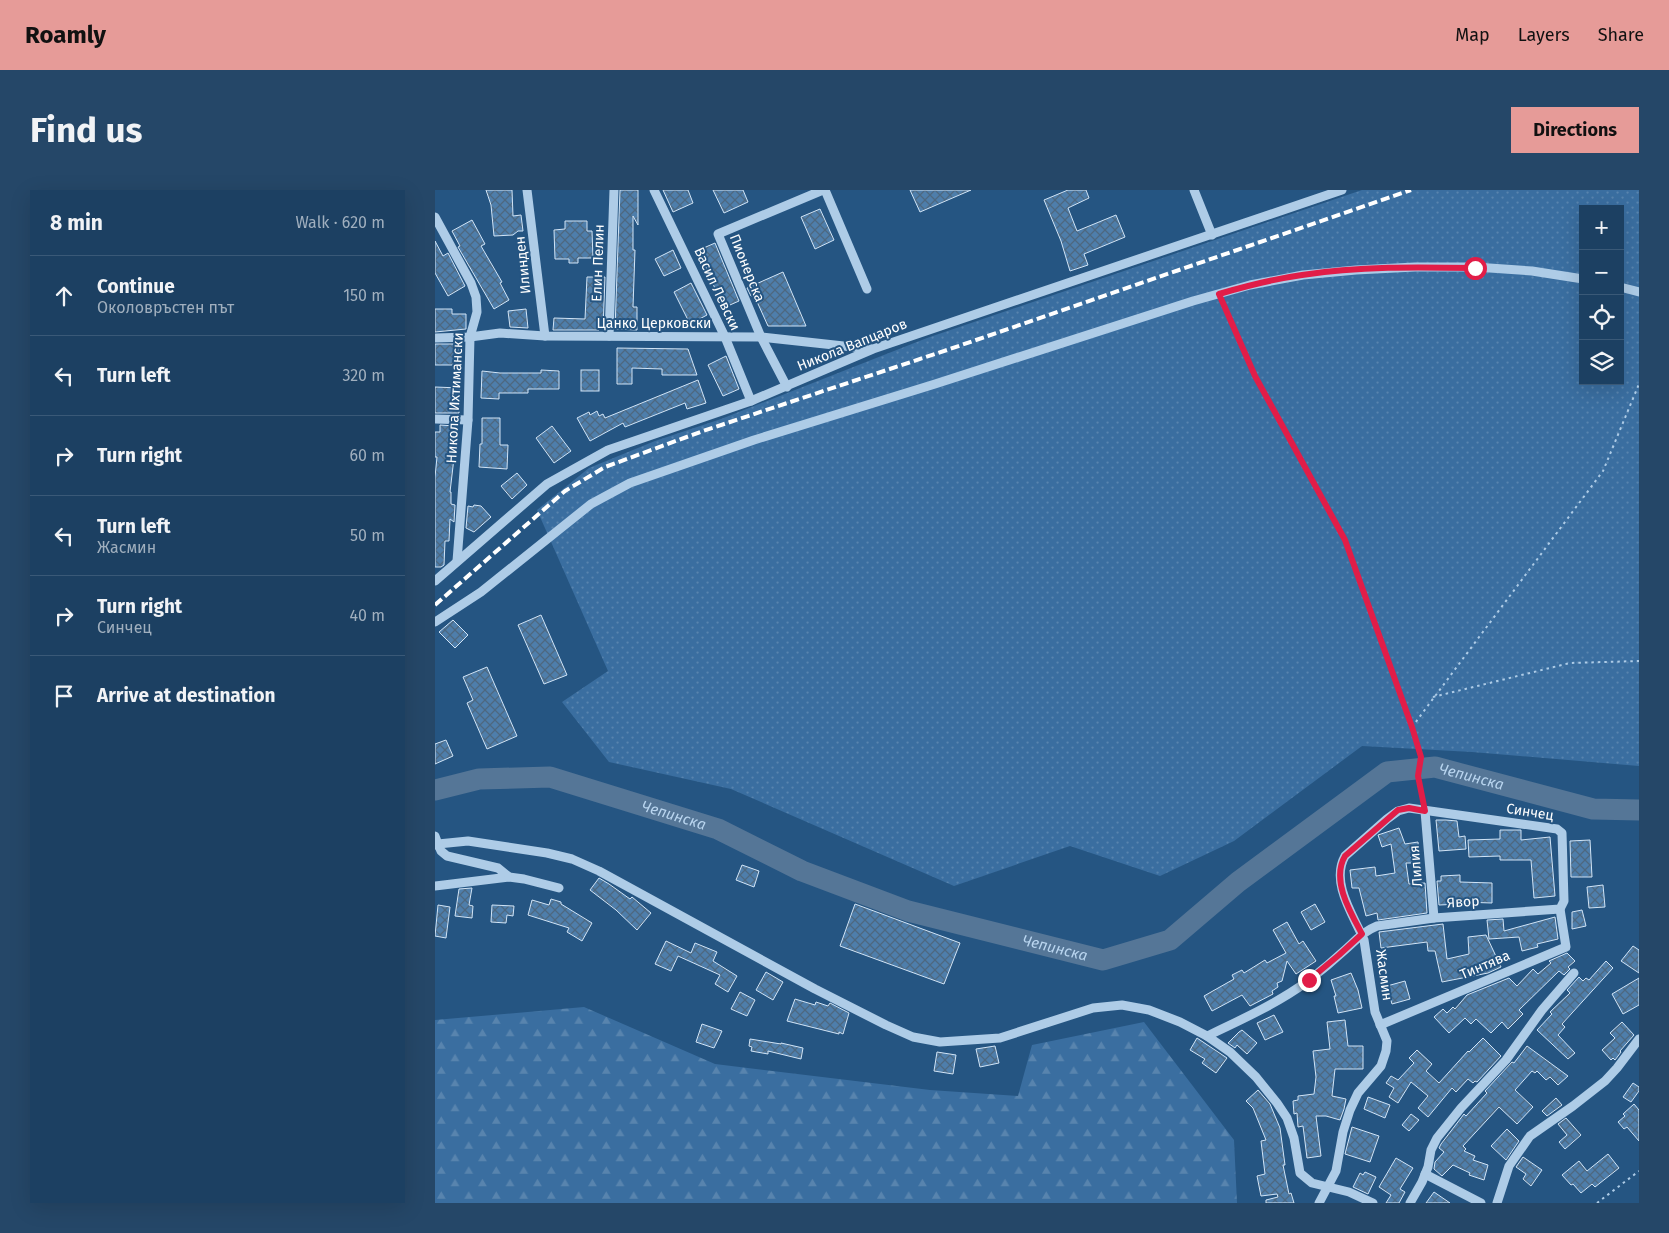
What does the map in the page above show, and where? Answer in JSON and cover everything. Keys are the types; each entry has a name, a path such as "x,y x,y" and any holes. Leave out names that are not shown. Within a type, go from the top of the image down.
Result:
{"street":[{"name":"Илинден","path":"527,190 545,336"},
{"name":"Елин Пелин","path":"609,336 614,190"},
{"name":"Васил Левски","path":"654,190 725,337 751,402"},
{"name":"Пионерска","path":"787,387 761,338 718,234 824,190 867,289"},
{"path":"1194,190 1212,235"},
{"name":"Никола Вапцаров","path":"435,581 547,484 608,450 751,402 873,349 1343,190"},
{"name":"Никола Ихтимански","path":"435,217 471,283 477,312 470,337 468,420 457,561"},
{"path":"435,622 481,592 591,504 630,483 754,440 1219,294 1250,285 1303,275 1405,267 1532,271 1579,277"},
{"path":"1624,288 1639,292"},
{"name":"Цанко Церковски","path":"435,338 470,337 500,333 545,336 725,337 761,338 873,349"},
{"path":"435,419 468,420"},
{"name":"Жасмин","path":"1327,1186 1336,1171 1343,1132 1350,1110 1358,1093 1381,1066 1387,1041 1375,1012 1366,948 1362,934 1346,903 1341,876 1341,864 1345,856 1398,810 1409,808 1425,811"},
{"name":"Синчец","path":"1425,811 1557,830 1562,833 1562,905"},
{"name":"Лилия","path":"1425,811 1434,918"},
{"path":"509,877 498,868 447,856 441,851 436,842 468,841 547,853 572,859 599,871 815,989 913,1037 940,1042 999,1038 1093,1008 1122,1005 1149,1010 1180,1022 1207,1036 1229,1052 1256,1077 1287,1118 1294,1138 1300,1172 1313,1183 1349,1192 1373,1203"},
{"path":"435,886 509,877 559,888"},
{"name":"Явор","path":"1362,934 1377,926 1434,918 1562,905"},
{"name":"Тинтява","path":"1380,1026 1566,947 1562,905"},
{"path":"1207,1036 1279,1001 1309,980 1362,934"},
{"path":"1410,1203 1425,1174 1431,1150 1437,1138 1461,1108 1506,1060 1542,1010 1574,974"},
{"path":"1497,1203 1509,1166 1530,1136 1605,1081 1639,1039"},
{"path":"1425,1174 1481,1203"},
{"path":"1319,1203 1327,1186"}],"path":[{"path":"1219,294 1255,376 1345,540 1421,757 1418,776 1425,811"},
{"path":"1412,727 1603,471 1639,384"},
{"path":"1433,697 1570,663 1639,661"},
{"path":"1597,1203 1639,1171"}],"green space":[{"path":"1362,190 1639,190 1639,766 1472,752 1362,746 1234,841 1160,876 1070,846 954,886 731,789 609,762 562,702 608,671 537,510 589,468 655,441 721,419 927,338"},
{"path":"584,1007 715,1064 930,1090 1018,1096 1032,1045 1144,1022 1234,1140 1237,1203 435,1203 435,1020"}],"building":[{"path":"486,190 512,190 513,216 521,215 523,231 518,231 513,235 494,236 491,205"},
{"path":"620,190 638,190 638,225 633,216 633,250 635,250 633,307 637,307 637,330 615,329"},
{"path":"663,190 688,190 693,203 673,212"},
{"path":"713,190 743,190 748,202 724,213"},
{"path":"910,190 971,190 920,212"},
{"path":"1068,190 1086,190 1089,198 1068,208 1077,231 1116,215 1125,237 1084,254 1088,265 1070,271 1061,241 1044,200"},
{"path":"820,209 834,240 815,249 801,217"},
{"path":"472,220 485,244 481,246 502,282 500,283 509,300 494,309 458,247 460,246 452,231"},
{"path":"565,221 587,221 587,231 592,231 593,258 578,258 578,263 569,263 569,259 555,259 554,230 565,229"},
{"path":"435,241 443,256 448,253 465,286 448,296 435,273"},
{"path":"715,243 739,301 723,308 699,250"},
{"path":"673,250 681,268 664,276 655,259"},
{"path":"783,272 806,326 768,326 754,295 751,296 747,288"},
{"path":"587,277 605,277 603,329 553,330 554,318 585,319"},
{"path":"691,283 707,315 690,324 674,292"},
{"path":"435,309 452,309 452,314 466,314 466,329 435,332"},
{"path":"526,309 528,328 510,327 508,311"},
{"path":"435,344 458,344 458,365 435,365"},
{"path":"617,348 688,349 697,375 662,375 662,369 632,368 632,384 617,384"},
{"path":"726,356 739,389 723,396 708,365"},
{"path":"541,370 559,371 559,389 528,389 528,393 499,393 499,399 481,398 482,371 541,373"},
{"path":"581,370 599,370 599,391 581,391"},
{"path":"698,380 706,403 687,409 685,403 625,427 623,423 590,441 577,418 589,412 590,415 597,411 599,416 603,414 605,418"},
{"path":"435,387 460,388 459,413 435,413"},
{"path":"482,418 500,418 500,445 508,445 507,469 479,467 480,444 482,444"},
{"path":"440,425 455,426 450,492 451,504 455,505 454,522 450,519 449,541 445,541 444,565 435,567 435,477 437,457 435,457 435,432 440,432"},
{"path":"552,426 571,451 554,463 536,438"},
{"path":"517,473 527,485 512,499 501,486"},
{"path":"474,505 481,506 491,517 474,532 466,528 468,506 473,507"},
{"path":"541,615 567,675 544,684 518,625"},
{"path":"453,620 468,635 455,648 439,632"},
{"path":"487,667 517,736 487,749 467,703 473,700 463,677"},
{"path":"446,740 453,756 435,764 435,744"},
{"path":"1436,820 1457,821 1459,837 1465,836 1466,849 1439,851"},
{"path":"1399,828 1405,844 1418,842 1419,856 1411,857 1412,863 1406,863 1409,884 1425,883 1427,913 1378,920 1377,913 1366,916 1359,888 1352,888 1350,870 1375,867 1376,876 1395,873 1391,844 1382,847 1378,835"},
{"path":"1500,830 1521,830 1521,840 1550,837 1555,896 1534,898 1531,860 1500,860 1500,856 1469,857 1468,840 1500,839"},
{"path":"1590,840 1592,877 1571,877 1570,841"},
{"path":"742,865 759,871 754,887 736,880"},
{"path":"1460,875 1460,882 1492,883 1492,903 1461,902 1461,904 1439,905 1437,881 1441,881 1441,876"},
{"path":"599,878 630,899 632,897 651,913 637,930 616,910 590,890"},
{"path":"1603,885 1605,907 1589,908 1587,887"},
{"path":"472,888 469,905 473,906 472,918 455,916 459,889"},
{"path":"551,899 561,902 561,904 592,923 582,941 567,932 569,928 528,915 532,900 549,905"},
{"path":"855,904 960,943 944,984 840,946"},
{"path":"1315,904 1325,922 1311,930 1301,912"},
{"path":"438,905 450,907 446,938 435,936"},
{"path":"492,905 514,906 513,916 507,915 506,923 491,922"},
{"path":"1582,910 1586,926 1572,929 1572,912"},
{"path":"1555,917 1558,939 1537,944 1538,947 1522,951 1519,937 1489,939 1487,920 1503,919 1504,931"},
{"path":"1287,922 1299,944 1303,941 1316,961 1296,974 1287,961 1282,981 1277,983 1278,987 1272,991 1273,994 1250,1006 1242,995 1212,1011 1204,996 1234,979 1232,975 1242,970 1244,973 1265,960 1267,963 1286,953 1273,930"},
{"path":"1443,924 1447,959 1469,954 1468,937 1486,935 1501,967 1488,973 1442,982 1435,951 1428,951 1427,942 1381,948 1379,932"},
{"path":"666,941 691,953 695,943 717,952 713,961 737,976 728,992 715,984 720,975 678,956 671,971 655,964"},
{"path":"1633,946 1639,950 1639,973 1621,961"},
{"path":"1567,953 1575,961 1568,967 1570,969 1564,975 1559,971 1519,1010 1523,1014 1508,1029 1502,1022 1491,1033 1476,1019 1471,1024 1465,1018 1449,1033 1434,1017 1443,1009 1447,1013 1453,1007 1455,1009 1467,995 1509,978 1517,986 1533,969 1538,974 1551,963 1549,961"},
{"path":"1606,961 1613,968 1562,1024 1565,1027 1558,1035 1575,1053 1568,1059 1537,1030 1552,1014 1550,1012 1570,993 1567,990 1579,977 1583,981 1586,978 1589,980"},
{"path":"766,972 783,982 773,1000 756,990"},
{"path":"1351,973 1358,990 1362,1008 1338,1013 1334,996 1336,996 1331,980"},
{"path":"1639,978 1639,1005 1623,1014 1612,994"},
{"path":"1405,981 1410,999 1392,1004 1387,986"},
{"path":"740,992 755,1000 747,1016 731,1009"},
{"path":"795,999 815,1005 816,1002 828,1006 830,1003 849,1013 843,1034 787,1021"},
{"path":"1274,1015 1283,1032 1265,1040 1257,1023"},
{"path":"1345,1020 1348,1046 1363,1046 1363,1069 1335,1069 1332,1096 1346,1099 1344,1109 1340,1120 1326,1116 1316,1116 1321,1156 1307,1158 1303,1126 1298,1127 1297,1113 1294,1114 1293,1101 1298,1100 1298,1096 1314,1094 1316,1077 1313,1051 1330,1049 1327,1022"},
{"path":"1622,1022 1634,1035 1615,1060 1613,1058 1611,1060 1602,1050 1615,1038 1610,1033"},
{"path":"702,1024 722,1031 714,1048 696,1042"},
{"path":"1242,1030 1257,1043 1247,1054 1237,1045 1235,1048 1228,1043"},
{"path":"1197,1038 1227,1058 1216,1073 1202,1063 1205,1059 1190,1050"},
{"path":"1483,1038 1501,1056 1477,1082 1473,1083 1468,1079 1456,1092 1452,1088 1428,1117 1418,1108 1428,1096 1411,1082 1398,1103 1389,1097 1394,1088 1386,1083 1391,1076 1398,1080 1414,1063 1409,1058 1417,1050 1432,1064 1426,1071 1439,1083 1468,1051"},
{"path":"750,1039 803,1048 801,1059 768,1051 768,1054 751,1051 752,1047 749,1046"},
{"path":"995,1046 999,1063 980,1067 976,1049"},
{"path":"1527,1046 1568,1076 1558,1085 1550,1077 1546,1080 1537,1071 1535,1073 1532,1071 1515,1090 1533,1107 1517,1124 1499,1107 1463,1146 1466,1149 1464,1151 1475,1156 1473,1160 1488,1165 1484,1180 1469,1175 1470,1173 1453,1165 1442,1176 1434,1169 1435,1162 1444,1152 1439,1148 1441,1144 1464,1114 1466,1116 1487,1093 1485,1091 1512,1062 1514,1063"},
{"path":"937,1052 956,1055 953,1074 934,1071"},
{"path":"1633,1083 1639,1087 1639,1091 1631,1102 1623,1097"},
{"path":"1258,1090 1270,1104 1280,1128 1285,1165 1283,1165 1289,1194 1291,1193 1294,1203 1266,1203 1266,1200 1278,1197 1277,1194 1261,1196 1257,1176 1265,1174 1261,1141 1266,1140 1253,1108 1246,1101"},
{"path":"1368,1097 1390,1105 1385,1118 1364,1109"},
{"path":"1556,1098 1562,1105 1547,1116 1542,1111"},
{"path":"1634,1104 1639,1110 1639,1141 1627,1127 1624,1129 1618,1122 1625,1116 1623,1114"},
{"path":"1411,1114 1419,1120 1409,1131 1402,1125"},
{"path":"1566,1118 1581,1135 1565,1149 1559,1142 1567,1135 1558,1124"},
{"path":"1352,1127 1379,1136 1370,1162 1345,1154"},
{"path":"1507,1129 1519,1141 1506,1160 1491,1146"},
{"path":"1608,1154 1619,1168 1595,1187 1592,1184 1581,1193 1562,1175 1579,1161 1587,1171"},
{"path":"1523,1157 1542,1170 1531,1186 1523,1179 1526,1174 1516,1167"},
{"path":"1396,1158 1413,1168 1400,1189 1405,1192 1399,1203 1386,1203 1391,1195 1379,1187"},
{"path":"1365,1172 1376,1177 1368,1194 1353,1187 1360,1173 1363,1175"},
{"path":"1434,1192 1450,1203 1426,1203"}],"waterway":[{"name":"Чепинска","path":"435,790 479,779 550,777 718,829 802,871 908,911 1103,960 1170,940 1238,882 1387,772 1435,767 1593,809 1639,810"}],"railway":[{"path":"435,605 565,491 605,467 703,431 947,350 1411,190"}],"route":[{"path":"1309,980 1362,934 1346,903 1343,892 1341,864 1345,856 1398,810 1409,808 1425,811 1418,776 1421,757 1345,540 1255,376 1219,294 1250,285 1303,275 1415,267 1475,268"}]}
